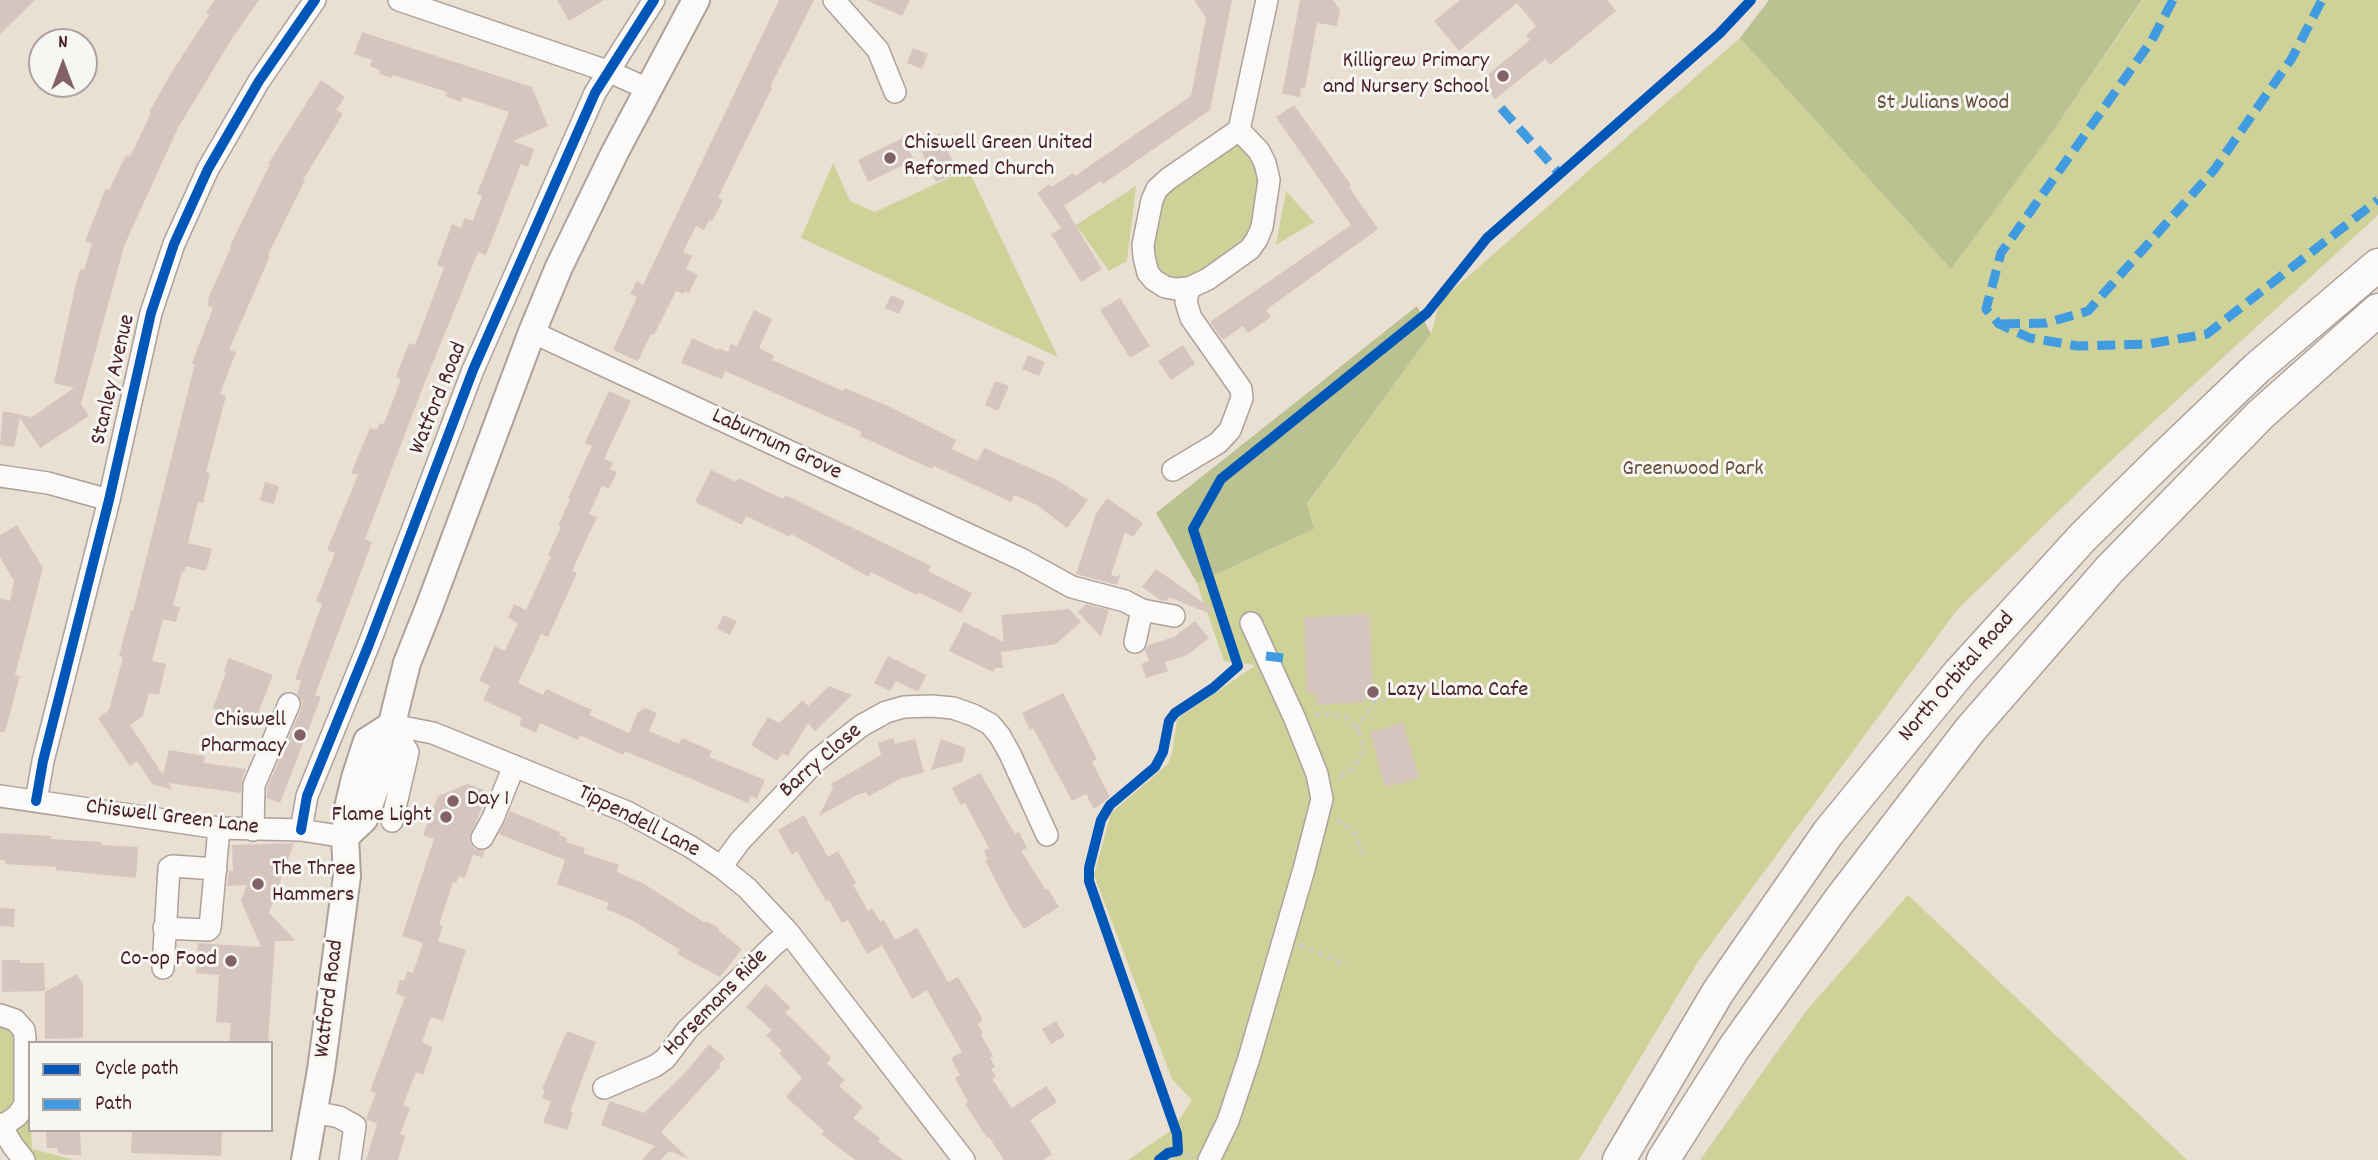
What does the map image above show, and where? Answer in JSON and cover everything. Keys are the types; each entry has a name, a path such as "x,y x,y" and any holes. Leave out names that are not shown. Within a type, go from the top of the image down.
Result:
{"highway":[{"name":"North Orbital Road","path":"1619,1160 1718,992 1820,845 1959,673 2083,537 2143,478 2257,368 2378,265"},
{"name":"North Orbital Road","path":"1663,1160 1677,1134 1742,1036 1847,890 1970,730 2118,560 2260,415 2378,310"}],"main road":[{"path":"345,837 364,819 377,784 407,663 559,267 696,0"},
{"name":"Watford Road","path":"305,1160 321,1070 347,876 345,837"}],"street":[{"name":"Stanley Avenue","path":"37,801 43,761 109,500 151,313 174,244 208,169 259,81 315,0"},
{"path":"399,0 610,72 648,89"},
{"name":"Watford Road","path":"301,830 307,796 369,644 473,370 595,93 654,0"},
{"path":"835,0 878,50 895,92"},
{"path":"1239,130 1259,151 1265,163 1269,180 1262,227 1250,249 1208,279 1189,288 1165,287 1148,273 1143,245 1152,200 1157,189 1168,179 1239,130 1267,0"},
{"path":"1173,470 1224,437 1230,430 1242,398 1241,389 1191,318 1186,302 1189,288"},
{"name":"Laburnum Grove","path":"532,332 1021,559 1072,587 1125,600 1142,610 1174,616"},
{"path":"0,475 48,483 109,500"},
{"path":"1135,642 1142,610"},
{"path":"1209,1160 1228,1121 1268,997 1322,799 1321,788 1295,719 1251,623"},
{"path":"253,830 254,785 289,704"},
{"name":"Barry Close","path":"721,867 740,841 816,761 861,726 886,712 904,707 953,708 990,724 1010,754 1047,835"},
{"path":"392,725 408,752 392,821"},
{"name":"Tippendell Lane","path":"392,725 433,733 627,812 691,847 721,867 747,888 789,933 964,1160"},
{"path":"482,838 493,818 513,766"},
{"name":"Chiswell Green Lane","path":"0,796 219,828 301,830 345,837"},
{"path":"164,928 210,928 219,828"},
{"path":"163,968 169,868 216,869"},
{"name":"Horsemans Ride","path":"604,1088 665,1059 687,1030 789,933"},
{"path":"0,1015 15,1020 25,1038 25,1105 21,1113 1,1126 24,1160"},
{"path":"314,1112 339,1117 355,1126 350,1160"}],"path":[{"path":"1357,730 1373,702 1385,699"},
{"path":"1295,719 1323,714 1339,716 1350,720 1363,743 1362,753 1354,767 1330,785 1321,788"},
{"path":"1330,815 1356,834 1363,857"},
{"path":"1295,943 1347,965"},
{"path":"1159,1160 1175,1151 1200,1160"}],"green space":[{"name":"St Julians Wood","path":"1769,0 2142,0 2047,140 1951,269 1740,38"},
{"name":"Greenwood Park","path":"2143,0 2378,0 2378,215 2103,468 1957,610 1699,960 1579,1160 1128,1160 1173,1129 1192,1100 1172,1079 1094,875 1111,813 1168,764 1177,719 1256,665 1224,661 1197,583 1314,529 1307,505 1431,334 1440,301 1740,38 1951,269 2047,140"},
{"path":"1234,145 1244,147 1252,153 1261,178 1251,234 1206,273 1184,279 1167,277 1156,264 1151,242 1153,219 1166,191"},
{"path":"833,163 850,201 875,212 968,169 1058,357 801,238"},
{"path":"1136,186 1127,261 1109,271 1076,225"},
{"path":"1286,191 1314,222 1276,245"},
{"path":"1417,306 1431,334 1307,504 1314,529 1197,583 1156,513"},
{"path":"1908,895 2187,1160 1700,1160 1807,1010"},
{"path":"0,1021 17,1028 21,1103 4,1114 0,1112"},
{"path":"28,1111 28,1132 31,1132 32,1149 74,1160 34,1160 14,1138 13,1132"}],"building":[{"path":"0,0 35,0 0,34"},
{"path":"215,0 259,0 231,40 178,128 124,246 81,404 89,416 40,448 20,418 14,447 0,445 3,411 32,417 74,388 54,383 80,269 84,270 92,244 85,241 106,188 109,190 126,155 130,157 151,113 149,112 209,15 206,13"},
{"path":"557,0 604,0 569,21"},
{"path":"779,0 814,0 718,198 723,200 704,230 696,226 683,252 692,256 686,269 698,275 689,293 676,291 638,361 613,350 637,297 630,294 637,281 643,285"},
{"path":"866,0 910,0 902,16"},
{"path":"1194,0 1232,0 1210,110 1103,184 1101,181 1064,206 1102,269 1081,282 1051,234 1061,228 1037,193 1073,173 1075,176 1191,96 1206,18"},
{"path":"1300,0 1333,0 1340,10 1337,26 1317,23 1305,88 1301,88 1300,97 1282,94"},
{"path":"1460,0 1607,0 1616,11 1550,65 1545,59 1495,99 1480,81 1530,40 1526,35 1536,26 1517,3 1459,51 1434,21"},
{"path":"362,32 532,87 548,126 513,141 534,149 528,167 521,164 486,255 478,252 423,387 365,539 372,542 315,695 321,697 280,803 267,798 267,788 301,709 302,702 297,694 301,681 295,679 322,604 316,601 335,553 327,550 358,475 351,473 370,428 377,430 380,423 384,424 401,379 396,377 405,353 409,343 415,345 444,268 437,265 452,224 461,228 465,218 473,221 482,196 477,194 509,112 463,97 461,102 445,96 447,92 393,75 392,78 379,74 380,70 370,66 372,60 354,54"},
{"path":"913,48 928,54 922,69 907,63"},
{"path":"321,80 345,97 336,110 343,114 303,180 268,255 270,256 229,350 236,352 220,394 226,396 206,472 210,473 203,503 198,502 188,543 212,549 206,571 186,566 184,572 182,571 173,606 180,607 176,622 163,619 152,661 166,664 159,695 149,693 143,716 130,725 163,775 169,750 205,756 204,763 246,769 241,793 168,783 173,790 152,784 137,761 130,766 98,718 109,710 123,657 119,656 131,610 133,611 195,364 192,363 213,308 207,305 208,299 268,164"},
{"path":"1294,105 1351,185 1349,187 1378,229 1266,310 1271,317 1248,333 1243,326 1223,340 1210,322 1351,225 1276,117"},
{"path":"939,133 958,172 936,182 918,144"},
{"path":"903,138 914,160 868,182 858,160"},
{"path":"891,295 905,301 899,314 885,308"},
{"path":"1120,298 1150,346 1130,358 1100,310"},
{"path":"754,310 772,319 759,348 774,356 772,360 843,391 844,388 888,406 956,440 952,449 978,461 984,448 1057,480 1088,500 1067,528 1037,505 1014,495 1011,502 934,466 932,469 860,436 862,432 725,371 722,379 681,363 692,338 728,352 731,344 737,346"},
{"path":"1183,345 1195,364 1171,380 1158,361"},
{"path":"1028,355 1045,362 1039,376 1022,369"},
{"path":"995,381 1009,386 998,411 985,405"},
{"path":"609,391 631,401 604,459 613,463 610,469 617,472 609,489 602,486 589,514 597,517 572,571 577,573 548,637 541,634 518,683 543,695 546,689 592,710 589,715 629,733 638,712 645,708 657,713 649,731 679,744 682,738 712,751 709,757 765,780 757,799 751,796 748,803 625,751 623,755 580,735 578,740 540,723 536,733 519,725 522,718 483,700 490,686 479,681 495,646 505,651 518,623 508,618 514,604 526,610 551,556 548,555 561,527 558,526 570,499 568,498 592,446 585,443"},
{"path":"711,470 736,482 739,478 783,499 785,495 931,566 928,571 972,593 961,613 871,572 869,577 791,534 790,537 746,516 742,525 695,502"},
{"path":"265,482 279,486 274,504 260,500"},
{"path":"1107,498 1143,523 1133,537 1125,532 1111,575 1117,577 1121,573 1117,585 1076,574 1096,514"},
{"path":"17,525 43,568 15,675 20,676 5,732 0,732 0,598 10,601 14,581 0,557 0,535"},
{"path":"1156,569 1211,608 1208,613 1169,597 1166,601 1160,600 1142,587"},
{"path":"1086,604 1109,610 1101,637 1078,612"},
{"path":"1069,609 1081,622 1056,644 1001,652 1003,668 995,668 993,672 949,651 964,622 1004,642 1001,615"},
{"path":"1369,614 1373,696 1365,696 1365,702 1317,705 1316,693 1307,693 1304,617"},
{"path":"723,615 737,621 730,635 717,629"},
{"path":"1195,621 1209,638 1187,655 1165,662 1168,671 1146,678 1141,664 1149,661 1145,650 1148,645 1174,637"},
{"path":"888,656 926,675 918,692 896,681 890,691 874,683"},
{"path":"229,658 273,675 254,724 213,708"},
{"path":"829,686 852,695 815,731 808,723 788,756 782,753 777,761 751,745 768,717 779,723 803,700 808,706"},
{"path":"1063,693 1097,759 1092,762 1110,797 1094,809 1086,794 1072,801 1033,728 1030,730 1022,713"},
{"path":"1403,723 1419,778 1385,787 1370,732"},
{"path":"893,738 895,744 915,739 924,772 900,779 869,796 866,792 857,795 819,816 833,788 831,784 881,755 878,743"},
{"path":"941,739 966,748 962,762 931,770"},
{"path":"980,773 1015,834 1019,832 1027,848 1021,851 1059,907 1024,929 985,860 988,859 984,851 989,848 965,803 961,805 952,788"},
{"path":"468,784 489,792 469,838 475,849 485,851 482,858 473,854 465,878 459,876 456,883 453,882 439,925 443,926 438,941 466,950 443,1021 431,1017 422,1042 433,1047 423,1075 416,1072 403,1105 410,1108 400,1134 405,1136 398,1160 366,1160 377,1124 366,1119 376,1093 370,1091 405,997 396,993 400,980 404,981 407,971 413,973 423,943 402,936 434,839 423,835 438,796"},
{"path":"510,811 560,832 559,835 567,838 566,842 585,848 583,853 619,865 617,872 644,884 705,923 706,921 719,928 718,930 742,949 720,977 677,954 680,950 630,919 606,909 609,903 557,884 565,860 499,834"},
{"path":"804,815 828,857 838,851 868,911 872,908 880,922 884,920 895,940 917,928 948,982 958,977 980,1014 982,1021 978,1024 983,1033 981,1035 993,1056 990,1058 995,1067 991,1069 996,1077 992,1079 1012,1108 1046,1086 1057,1102 1030,1120 1052,1154 1043,1160 1004,1160 989,1137 987,1138 965,1104 968,1102 955,1078 960,1075 951,1058 962,1052 927,990 912,999 882,945 867,954 848,920 842,923 829,900 826,901 797,851 792,855 778,830"},
{"path":"0,833 51,836 51,839 138,847 136,878 56,870 56,867 5,864 5,860 0,860"},
{"path":"294,843 269,913 296,941 275,941 268,1041 229,1041 231,1023 216,1022 219,975 196,973 198,943 261,947 241,901 247,885 227,886 229,871 233,870 232,845"},
{"path":"0,908 15,909 14,927 0,926"},
{"path":"2,960 44,963 45,991 2,992"},
{"path":"77,974 83,984 83,1038 45,1039 45,992"},
{"path":"766,984 791,1008 785,1012 831,1058 827,1064 845,1080 839,1086 863,1107 853,1118 903,1160 855,1160 821,1134 824,1131 786,1097 802,1078 766,1035 772,1030 746,1007"},
{"path":"1056,1021 1065,1036 1051,1044 1042,1029"},
{"path":"567,1031 596,1042 570,1112 573,1113 567,1130 543,1122 551,1102 542,1098 545,1090 542,1089"},
{"path":"709,1044 725,1058 719,1064 721,1066 661,1132 689,1159 669,1151 661,1160 642,1160 655,1146 601,1125 610,1101 644,1113 685,1073"},
{"path":"46,1132 80,1132 81,1155 67,1155 58,1153 58,1148 47,1148"},
{"path":"132,1132 222,1132 221,1156 131,1153"}],"marked path":[{"path":"2173,0 2152,40 2001,253 1986,309 1999,324 2030,338 2078,346 2148,344 2207,334 2378,200"},
{"path":"2002,324 2046,323 2088,311 2214,170 2292,58 2322,0"},
{"path":"1501,108 1560,174"},
{"path":"1266,656 1283,658"}],"cycle path":[{"path":"36,801 43,761 109,500 151,313 174,244 208,169 259,81 315,0"},
{"path":"301,830 307,796 369,644 473,370 595,93 654,0"},
{"path":"1159,1160 1168,1153 1178,1151 1177,1134 1089,881 1089,868 1101,820 1110,805 1155,767 1163,752 1169,721 1175,713 1213,688 1238,666 1193,529 1221,479 1427,313 1487,238 1719,34 1751,0"}],"place":[{"name":"Killigrew Primary and Nursery School","path":"1503,76"},
{"name":"Chiswell Green United Reformed Church","path":"890,158"},
{"name":"Lazy Llama Cafe","path":"1373,692"},
{"name":"Chiswell Pharmacy","path":"300,735"},
{"name":"Day 1","path":"453,801"},
{"name":"Flame Light","path":"446,817"},
{"name":"The Three Hammers","path":"258,884"},
{"name":"Co-op Food","path":"231,961"}]}
